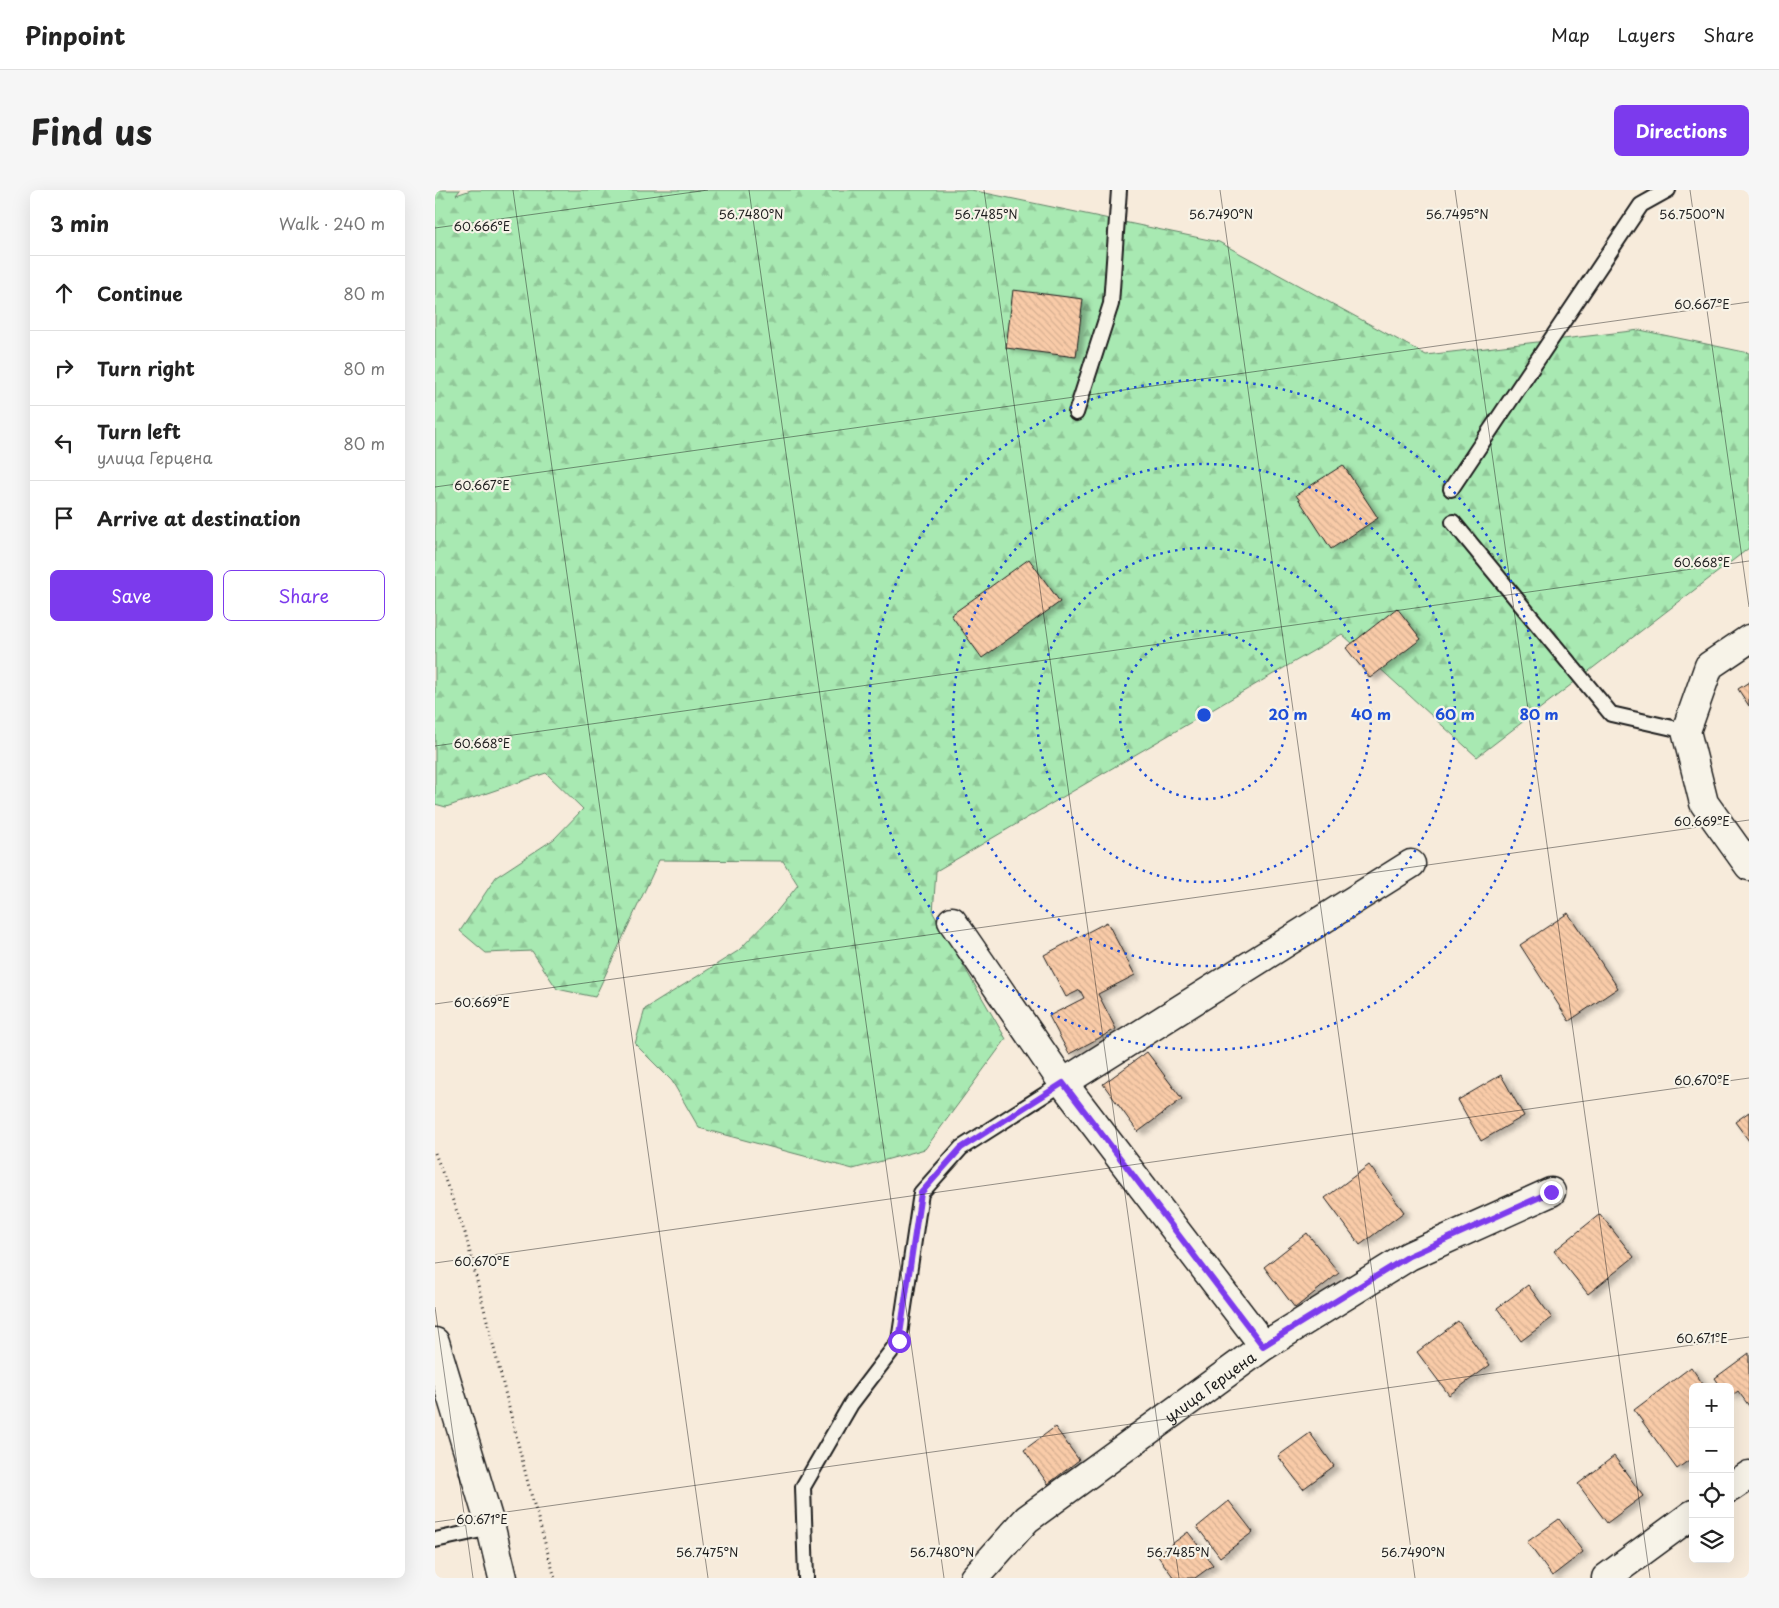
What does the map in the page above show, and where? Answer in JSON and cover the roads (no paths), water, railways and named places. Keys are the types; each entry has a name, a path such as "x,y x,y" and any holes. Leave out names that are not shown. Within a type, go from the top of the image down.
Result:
{"street":[{"path":"1749,639 1709,666 1686,731 1704,803 1749,866"},
{"path":"1063,1083 1411,864"},
{"path":"952,922 1063,1083 1263,1346"},
{"name":"улица Герцена","path":"974,1578 1027,1519 1263,1346 1409,1256 1551,1192"},
{"path":"435,1342 491,1528 503,1578"},
{"path":"1734,1485 1749,1475"},
{"path":"1606,1578 1689,1517"}],"lane":[{"path":"1076,413 1111,304 1119,190"},
{"path":"1451,489 1641,205 1668,190"},
{"path":"1453,522 1611,714 1686,731"},
{"path":"806,1578 803,1487 851,1404 899,1341 921,1193 961,1148 1063,1083"},
{"path":"435,1540 491,1528"}]}
